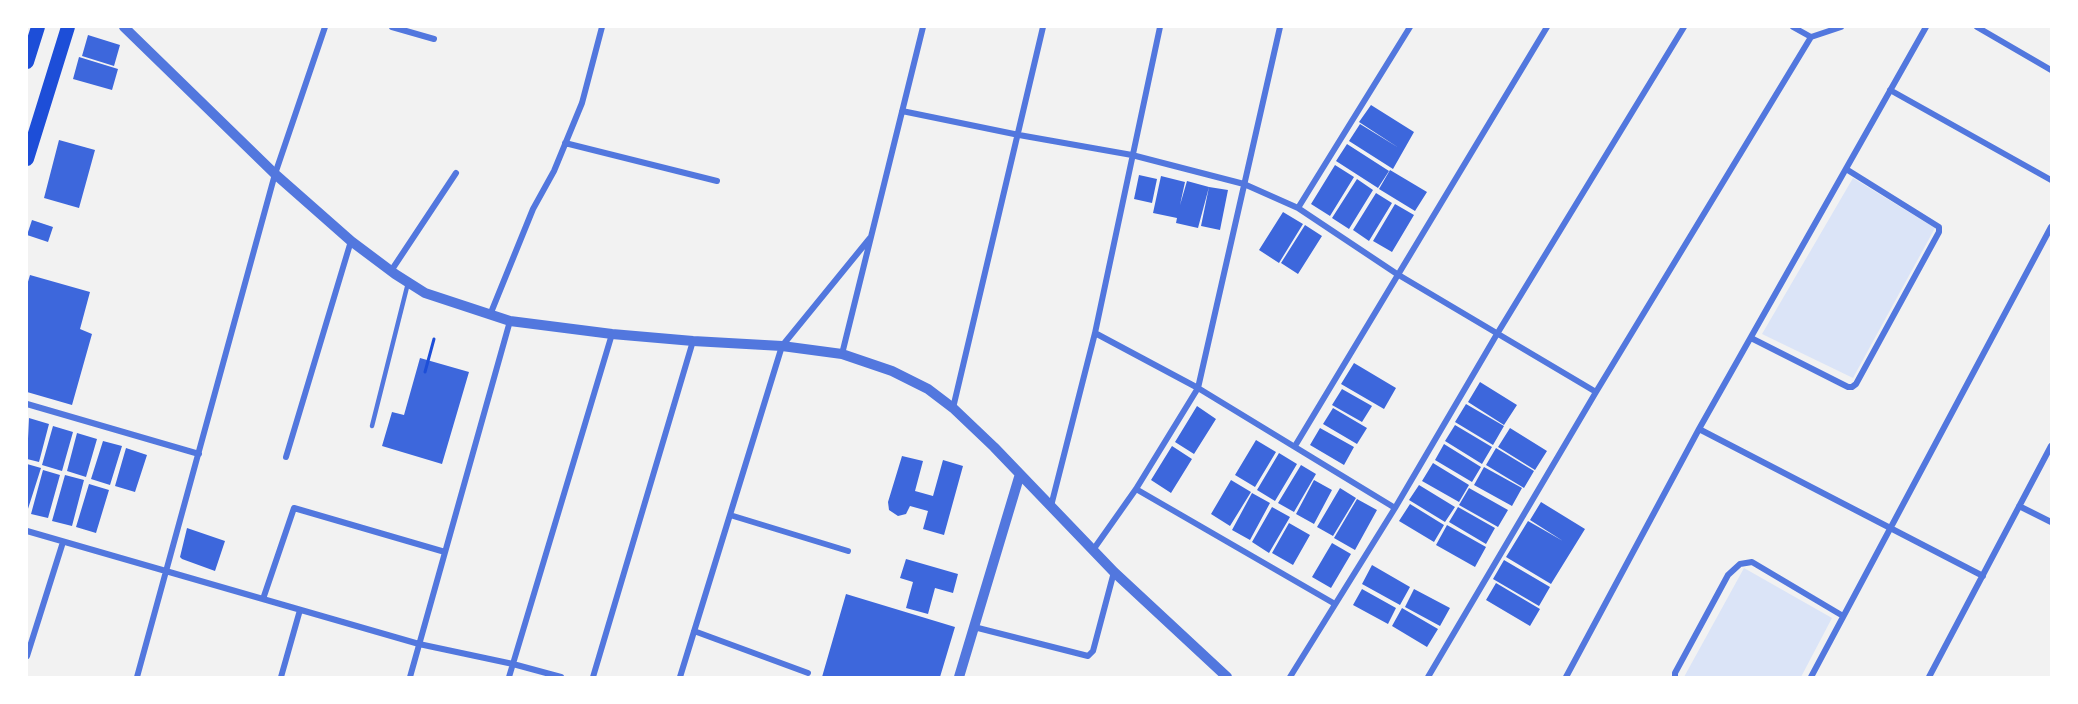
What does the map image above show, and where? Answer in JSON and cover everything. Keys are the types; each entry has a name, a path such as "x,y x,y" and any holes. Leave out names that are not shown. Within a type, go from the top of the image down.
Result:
{"main road":[{"path":"27,62 38,27"},
{"path":"27,159 68,27"}],"street":[{"path":"137,677 168,571 275,174 325,27"},
{"path":"392,27 434,39"},
{"path":"490,315 533,209 554,171 582,103 602,27"},
{"path":"842,354 923,27"},
{"path":"953,408 1043,27"},
{"path":"1050,507 1095,333 1160,27"},
{"path":"1093,550 1136,489 1198,388 1280,27"},
{"path":"1298,208 1410,27"},
{"path":"1295,446 1547,27"},
{"path":"1290,677 1395,508 1497,334 1684,27"},
{"path":"1793,27 1811,37"},
{"path":"1428,677 1596,392 1811,37 1841,27"},
{"path":"1566,677 1750,338 1926,27"},
{"path":"1977,27 2051,69"},
{"path":"129,29 275,174 351,241 408,283 435,297 510,321 612,334 782,346 842,354 913,381 953,408 1114,572 1227,677"},
{"path":"1890,90 2051,180"},
{"path":"902,111 1132,155 1244,184 1298,208 1397,274 1596,392"},
{"path":"565,143 717,181"},
{"path":"1750,338 1848,387 1856,384 1939,232 1939,227 1846,169"},
{"path":"391,271 456,173"},
{"path":"1811,677 2051,227"},
{"path":"680,677 782,346 870,238"},
{"path":"286,457 351,241"},
{"path":"410,677 510,321"},
{"path":"1095,333 1198,388 1395,508"},
{"path":"509,677 612,334"},
{"path":"593,677 693,341"},
{"path":"27,404 199,454"},
{"path":"1700,429 1983,576"},
{"path":"1929,677 2051,446"},
{"path":"959,677 1020,474"},
{"path":"1136,489 1335,604"},
{"path":"2019,506 2051,522"},
{"path":"263,599 294,508 445,552"},
{"path":"730,515 848,551"},
{"path":"27,531 419,644 561,677"},
{"path":"27,656 63,542"},
{"path":"1675,677 1674,673 1728,575 1740,564 1752,562 1843,616"},
{"path":"973,626 1088,656 1093,651 1114,572"},
{"path":"281,677 300,610"},
{"path":"694,632 808,674"}],"lane":[{"path":"372,426 408,283"}],"path":[{"path":"425,372 434,339"}],"shaded area":[{"path":"1853,178 1935,228 1853,378 1762,334"},
{"path":"1744,568 1832,618 1801,677 1684,677"}],"building":[{"path":"88,35 120,45 114,66 82,56"},
{"path":"79,57 118,69 112,90 73,79"},
{"path":"1371,105 1414,132 1393,169 1349,141 1360,124 1399,148 1359,122"},
{"path":"59,140 95,150 79,208 44,198"},
{"path":"1347,144 1389,171 1378,188 1336,161"},
{"path":"1335,165 1354,177 1330,216 1311,204"},
{"path":"1390,170 1427,192 1415,211 1379,189"},
{"path":"1139,175 1157,179 1152,203 1134,199"},
{"path":"1161,176 1185,182 1180,205 1187,181 1209,187 1198,228 1176,223 1177,218 1153,213"},
{"path":"1357,179 1373,190 1349,229 1332,218"},
{"path":"1209,187 1228,190 1220,230 1201,226"},
{"path":"1376,193 1392,203 1369,241 1353,230"},
{"path":"1395,204 1414,215 1392,252 1373,241"},
{"path":"1283,212 1303,224 1279,263 1259,250"},
{"path":"32,220 53,227 48,242 27,235"},
{"path":"1305,225 1322,236 1298,274 1281,263"},
{"path":"30,275 90,292 80,329 92,334 72,405 27,392 27,285"},
{"path":"420,358 469,372 442,464 382,446 392,412 404,415"},
{"path":"1354,363 1396,388 1384,409 1341,384"},
{"path":"1480,382 1517,405 1504,425 1468,402"},
{"path":"1342,389 1372,406 1362,422 1332,405"},
{"path":"1466,404 1504,426 1493,445 1455,422"},
{"path":"1197,406 1216,419 1194,454 1175,442"},
{"path":"1333,408 1367,428 1357,444 1323,424"},
{"path":"29,418 49,424 39,462 27,459"},
{"path":"1455,425 1492,447 1482,464 1445,441"},
{"path":"53,426 73,432 62,471 42,465"},
{"path":"1320,428 1354,447 1344,465 1310,445"},
{"path":"1510,428 1547,451 1535,470 1498,447"},
{"path":"77,433 97,439 86,477 67,471"},
{"path":"1256,440 1276,452 1255,487 1235,475"},
{"path":"103,441 122,446 110,485 91,479"},
{"path":"1444,444 1481,467 1472,482 1435,460"},
{"path":"1172,446 1192,459 1171,493 1151,480"},
{"path":"126,448 147,455 135,492 115,486"},
{"path":"1496,448 1534,471 1524,488 1486,465"},
{"path":"1279,453 1297,464 1275,501 1257,490"},
{"path":"902,456 923,461 915,491 933,496 943,460 963,466 944,535 923,529 928,511 910,506 906,514 898,516 889,510 888,502"},
{"path":"1433,463 1469,485 1459,502 1422,481"},
{"path":"27,464 41,468 27,512"},
{"path":"1301,465 1316,474 1294,512 1278,503"},
{"path":"1484,467 1522,488 1512,506 1474,485"},
{"path":"43,470 60,475 48,518 31,514"},
{"path":"65,475 84,480 72,526 52,521"},
{"path":"1231,480 1251,492 1230,526 1211,514"},
{"path":"1314,480 1332,490 1314,524 1296,514"},
{"path":"89,484 109,490 96,533 76,527"},
{"path":"1419,485 1455,507 1445,522 1409,500"},
{"path":"1340,488 1356,498 1333,536 1317,527"},
{"path":"1469,488 1508,510 1498,527 1459,505"},
{"path":"1252,493 1270,503 1250,540 1232,530"},
{"path":"1357,499 1377,510 1355,550 1334,538"},
{"path":"1541,502 1585,529 1551,584 1506,557 1528,521 1563,541 1530,520"},
{"path":"1410,504 1444,525 1434,542 1399,521"},
{"path":"1272,507 1290,517 1269,553 1252,542"},
{"path":"1458,507 1495,528 1486,544 1449,522"},
{"path":"1289,523 1310,535 1293,565 1272,553"},
{"path":"1447,525 1486,547 1475,567 1436,545"},
{"path":"187,528 225,541 215,571 180,557"},
{"path":"1332,543 1351,554 1331,588 1312,577"},
{"path":"906,559 958,574 953,593 935,588 928,614 906,608 913,582 900,578"},
{"path":"1504,560 1550,587 1539,606 1493,579"},
{"path":"1372,565 1410,587 1400,605 1362,584"},
{"path":"1496,583 1540,609 1530,626 1486,600"},
{"path":"1362,589 1396,608 1388,624 1353,605"},
{"path":"1414,589 1450,608 1440,626 1405,607"},
{"path":"846,594 955,627 940,677 822,677"},
{"path":"1402,608 1438,629 1427,647 1392,626"}]}
